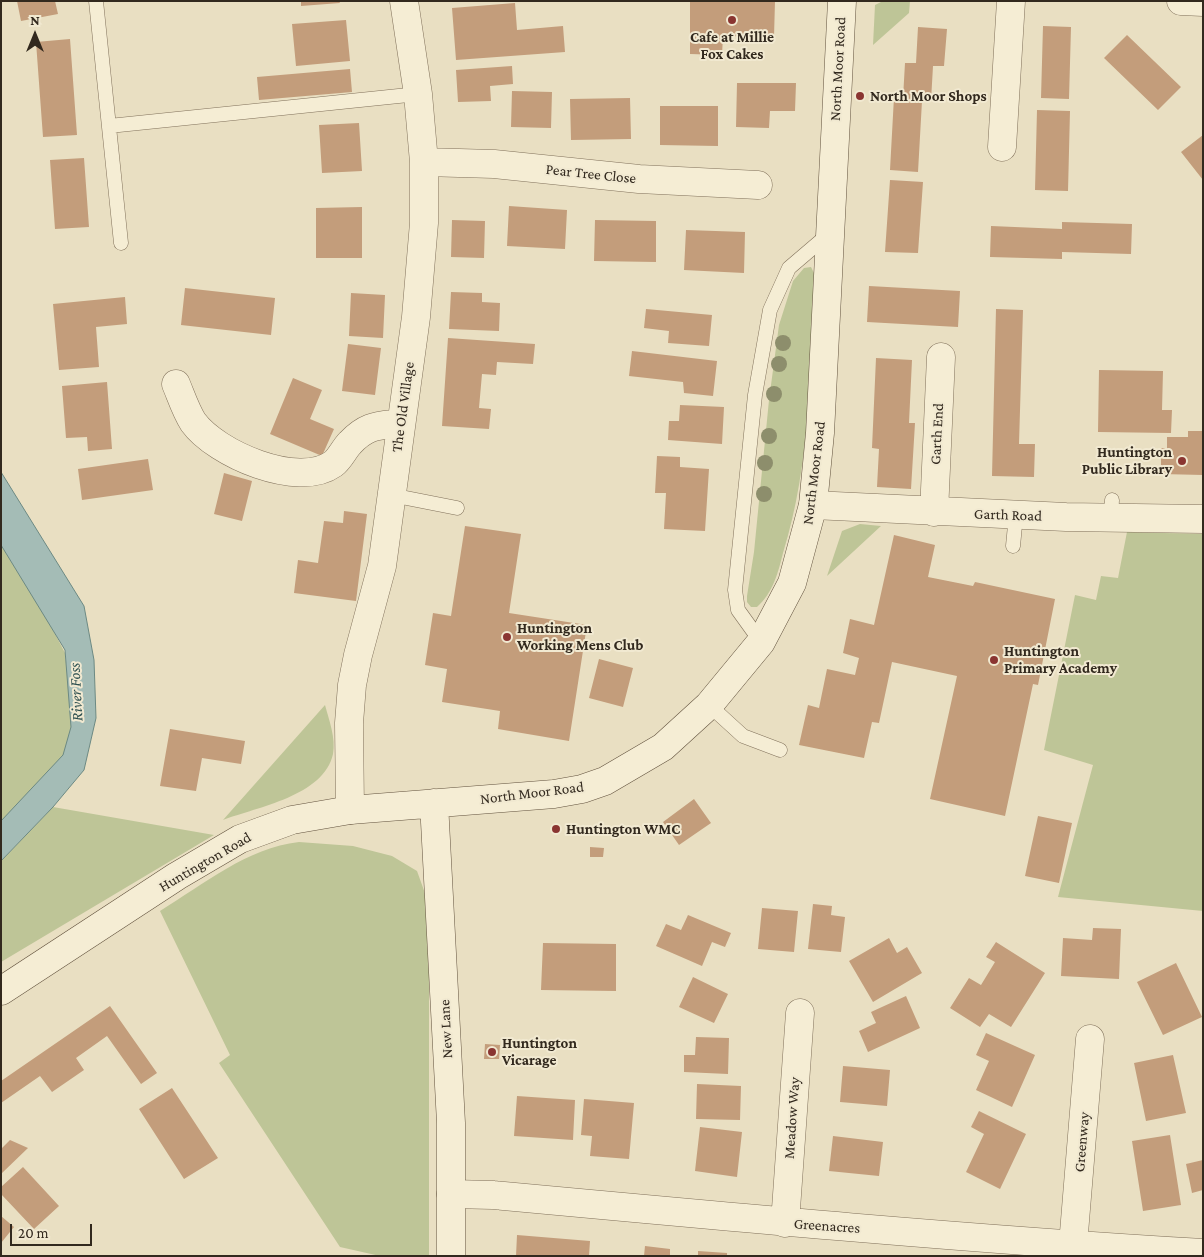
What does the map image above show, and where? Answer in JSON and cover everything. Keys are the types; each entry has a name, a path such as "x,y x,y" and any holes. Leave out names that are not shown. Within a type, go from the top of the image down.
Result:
{"street":[{"name":"The Old Village","path":"350,810 349,722 352,685 358,655 382,566 420,279 424,223 424,162 418,94 404,1"},
{"name":"North Moor Road","path":"434,803 554,794 582,789 605,781 663,747 709,705 761,642 792,583 813,505 824,381 842,1"},
{"path":"1002,147 1011,1"},
{"path":"1181,1 1203,2"},
{"name":"Pear Tree Close","path":"424,162 494,164 639,179 758,185"},
{"name":"Garth End","path":"934,512 940,357"},
{"path":"176,384 194,422 226,452 274,469 314,472 334,464 350,443 370,426 401,423"},
{"name":"Garth Road","path":"813,505 1016,515 1112,509 1203,520"},
{"name":"Huntington Road","path":"1,990 177,876 240,839 292,820 350,810 434,803"},
{"name":"New Lane","path":"434,803 451,1123 451,1256"},
{"name":"Meadow Way","path":"785,1222 800,1013"},
{"name":"Greenway","path":"1074,1245 1090,1039"},
{"name":"Greenacres","path":"451,1194 494,1195 785,1222 1074,1245 1203,1253"}],"lane":[{"path":"96,1 121,243"},
{"path":"109,126 418,94"},
{"path":"761,642 738,610 735,590 756,395 770,310 789,268 831,233"},
{"path":"391,495 456,508"},
{"path":"1014,546 1016,515"},
{"path":"709,705 743,736 780,750"}],"green space":[{"path":"883,1 910,1 909,13 873,45 875,5"},
{"path":"811,267 815,275 810,381 808,416 799,485 792,519 774,582 763,601 757,607 751,607 747,602 747,596 754,552 769,400 779,325 793,281 804,268"},
{"path":"860,524 881,526 827,576 842,531"},
{"path":"1127,532 1203,534 1203,911 1058,897 1093,765 1044,750 1075,595 1096,600 1101,576 1118,578"},
{"path":"1,545 41,607 65,653 73,722 63,762 1,822"},
{"path":"325,705 332,729 334,748 327,768 317,780 287,798 223,820"},
{"path":"53,807 214,835 1,962 1,861"},
{"path":"299,842 353,846 392,856 417,871 426,896 429,966 429,1256 380,1256 340,1247 219,1063 230,1055 160,911 244,859 280,846"}],"water":[{"name":"River Foss","path":"1,472 84,606 94,660 96,718 84,770 53,807 1,861 1,821 63,755 71,727 65,650 1,545"}],"building":[{"path":"17,1 55,1 58,14 21,21"},
{"path":"301,1 339,1 340,3 301,6"},
{"name":"Cafe at Millie Fox Cakes","path":"775,1 774,37 723,36 722,55 690,54 690,2"},
{"path":"515,3 517,30 563,26 565,52 456,60 452,8"},
{"path":"346,20 350,61 296,66 292,24"},
{"path":"1043,26 1071,27 1069,99 1041,98"},
{"path":"918,27 947,29 944,66 933,66 931,101 922,101 918,172 890,170 894,97 903,98 905,63 916,63"},
{"path":"1127,35 1181,87 1158,110 1104,58"},
{"path":"70,39 77,135 43,137 36,42"},
{"path":"512,66 513,84 490,86 491,101 458,102 456,70"},
{"path":"350,69 352,92 259,100 257,77"},
{"path":"737,83 796,83 795,111 770,111 769,128 736,127"},
{"path":"512,91 552,92 551,128 511,127"},
{"path":"630,98 631,139 571,140 570,99"},
{"path":"660,106 718,106 718,146 660,145"},
{"path":"1037,110 1070,111 1068,191 1035,190"},
{"path":"359,123 362,171 322,173 319,125"},
{"path":"1203,135 1203,180 1181,152"},
{"path":"84,158 89,227 55,229 50,160"},
{"path":"890,180 923,182 918,253 885,252"},
{"path":"509,206 567,210 565,249 507,246"},
{"path":"362,207 362,258 316,258 316,208"},
{"path":"452,220 485,221 484,258 451,257"},
{"path":"595,220 656,221 656,262 594,261"},
{"path":"1062,222 1132,224 1131,254 1062,252 1062,259 990,257 991,226 1062,229"},
{"path":"686,230 745,232 744,273 684,270"},
{"path":"869,286 960,291 958,327 867,322"},
{"path":"185,288 275,298 271,335 181,325"},
{"path":"451,292 482,293 482,302 500,303 499,331 449,329"},
{"path":"351,293 385,295 383,338 349,336"},
{"path":"125,297 127,324 96,327 99,367 59,370 53,304"},
{"path":"646,309 712,315 709,346 668,343 669,331 644,328"},
{"path":"996,309 1023,310 1019,444 1035,444 1034,477 992,476"},
{"path":"448,338 535,344 533,364 497,362 496,375 482,374 479,408 491,409 489,429 442,426"},
{"path":"348,344 381,348 375,395 342,391"},
{"path":"632,351 717,361 713,396 684,393 683,382 629,376"},
{"path":"876,358 912,360 909,423 915,423 911,489 877,487 879,449 872,448"},
{"path":"1099,370 1163,371 1162,410 1172,410 1171,433 1098,432"},
{"path":"293,378 322,390 310,419 334,429 322,456 270,434"},
{"path":"107,382 112,449 88,451 87,437 66,438 62,386"},
{"path":"680,405 724,407 722,444 668,440 669,421 679,421"},
{"name":"Huntington Public Library","path":"1188,431 1203,431 1203,475 1161,474 1161,448 1167,448 1167,437 1188,437"},
{"path":"657,456 680,457 680,467 709,469 705,531 664,529 666,493 655,493"},
{"path":"148,459 153,490 82,500 78,469"},
{"path":"224,473 252,481 242,521 214,514"},
{"path":"344,511 367,514 356,601 294,593 298,560 318,563 324,521 343,523"},
{"name":"Huntington Working Mens Club","path":"465,526 521,534 509,613 587,625 569,741 498,729 500,711 442,702 447,669 425,665 433,613 451,616"},
{"path":"894,535 935,545 928,577 973,586 975,582 1055,599 1038,685 1033,684 1005,816 930,799 957,676 892,662 879,723 872,722 864,758 799,745 808,705 819,708 827,669 855,675 859,658 843,653 850,619 874,625"},
{"path":"599,659 633,668 623,707 589,698"},
{"path":"170,729 245,741 241,764 202,758 196,791 160,786"},
{"path":"694,799 711,823 679,845 663,822"},
{"path":"1038,816 1072,823 1059,883 1025,876"},
{"path":"590,847 604,848 603,857 590,857"},
{"path":"813,904 832,906 831,915 845,917 841,952 808,949"},
{"path":"762,908 798,911 794,952 758,949"},
{"path":"688,915 731,933 725,947 712,942 702,966 656,946 666,924 681,930"},
{"path":"1093,928 1121,929 1119,979 1061,976 1063,938 1092,940"},
{"path":"889,938 897,953 907,947 922,973 873,1002 849,961"},
{"path":"996,942 1045,973 1011,1027 989,1014 980,1027 950,1008 969,978 981,985 995,962 986,957"},
{"path":"543,943 616,944 616,991 541,990"},
{"path":"1176,963 1202,1017 1163,1035 1137,982"},
{"path":"693,977 728,994 714,1023 679,1007"},
{"path":"906,996 920,1028 868,1052 859,1031 876,1023 871,1012"},
{"path":"110,1006 157,1073 141,1084 107,1036 76,1058 84,1070 52,1092 40,1076 1,1103 1,1081"},
{"path":"986,1033 1035,1055 1012,1107 976,1090 989,1061 976,1055"},
{"path":"696,1037 729,1038 728,1074 684,1072 684,1055 695,1055"},
{"name":"Huntington Vicarage","path":"485,1044 500,1045 499,1059 484,1059"},
{"path":"1173,1055 1186,1113 1146,1121 1134,1063"},
{"path":"843,1066 890,1070 887,1106 840,1102"},
{"path":"697,1084 741,1086 740,1120 696,1119"},
{"path":"172,1088 218,1158 184,1179 139,1109"},
{"path":"517,1096 575,1100 573,1140 514,1136"},
{"path":"584,1099 634,1103 629,1159 590,1156 592,1136 581,1135"},
{"path":"979,1111 1026,1134 1000,1189 966,1172 984,1134 971,1127"},
{"path":"700,1127 742,1132 737,1177 695,1171"},
{"path":"1170,1135 1181,1205 1143,1211 1132,1141"},
{"path":"833,1136 883,1142 879,1176 829,1171"},
{"path":"10,1140 28,1148 1,1174 1,1149"},
{"path":"1203,1160 1203,1190 1192,1193 1186,1164"},
{"path":"23,1167 59,1206 34,1229 1,1194 1,1187"},
{"path":"1,1216 14,1227 1,1243"},
{"path":"517,1235 590,1241 589,1256 516,1256"},
{"path":"645,1246 670,1249 670,1256 644,1256"},
{"path":"698,1251 727,1253 727,1256 698,1256"}],"place":[{"name":"Cafe at Millie Fox Cakes","path":"732,20"},
{"name":"North Moor Shops","path":"860,96"},
{"name":"Huntington Public Library","path":"1182,461"},
{"name":"Huntington Working Mens Club","path":"507,637"},
{"name":"Huntington Primary Academy","path":"994,660"},
{"name":"Huntington WMC","path":"556,829"},
{"name":"Huntington Vicarage","path":"492,1052"}]}
